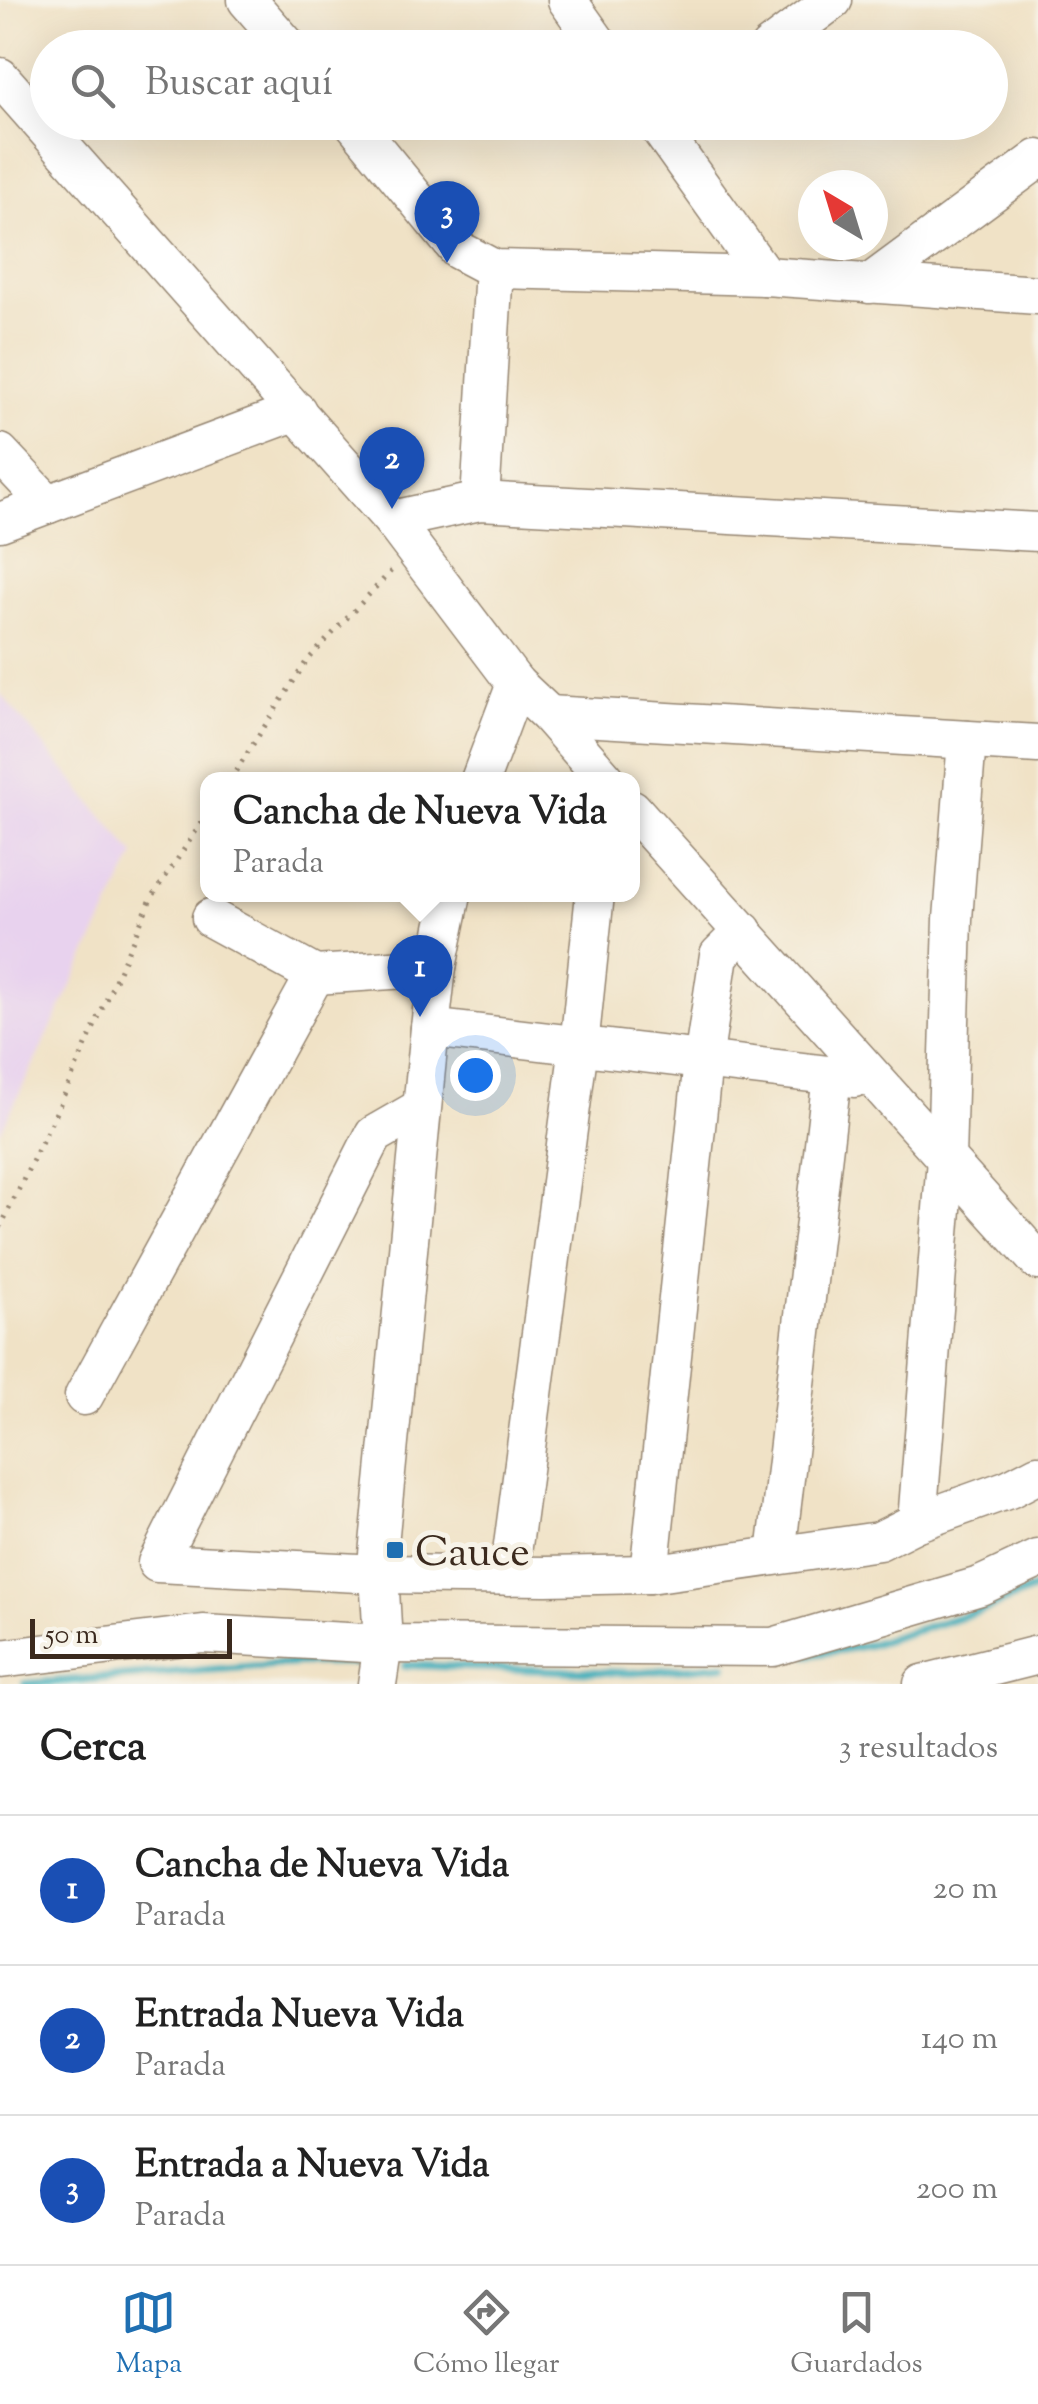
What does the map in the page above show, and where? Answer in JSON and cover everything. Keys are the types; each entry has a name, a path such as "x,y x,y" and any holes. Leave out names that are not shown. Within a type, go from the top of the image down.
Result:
{"street":[{"path":"248,0 274,30"},
{"path":"567,0 588,30"},
{"path":"793,30 833,0"},
{"path":"0,77 30,111"},
{"path":"56,140 403,533 516,684 599,772"},
{"path":"367,140 458,250 494,269 765,276 1038,295"},
{"path":"671,140 765,276"},
{"path":"870,284 1038,159"},
{"path":"480,501 494,269"},
{"path":"0,522 298,411"},
{"path":"0,453 48,504"},
{"path":"403,533 480,501 1038,532"},
{"path":"483,772 516,684"},
{"path":"548,715 1038,744"},
{"path":"917,1522 946,1159 954,919 967,740"},
{"path":"640,817 1038,1261"},
{"path":"377,1684 383,1644 378,1554 421,1108 437,966 450,902"},
{"path":"509,1576 579,1046 594,902"},
{"path":"211,918 315,974 437,966"},
{"path":"649,1574 703,1060 719,955 743,932"},
{"path":"84,1396 315,974"},
{"path":"430,1028 877,1081"},
{"path":"776,1555 832,1076"},
{"path":"421,1108 374,1135 157,1562 379,1574 649,1574 879,1541 1038,1474"},
{"path":"0,1658 203,1634 383,1644 773,1648 980,1586 1038,1560"},
{"path":"923,1684 1038,1655"}],"path":[{"path":"235,772 306,662 403,533"},
{"path":"0,1228 151,899 200,825"}],"shaded area":[{"path":"0,693 135,855 0,1133"}],"waterway":[{"path":"808,1655 868,1645 985,1609 1038,1587"},
{"path":"25,1684 297,1663 368,1663"},
{"path":"405,1665 630,1673 725,1665"}],"place":[{"name":"Entrada a Nueva Vida","path":"447,263"},
{"name":"Entrada Nueva Vida","path":"392,509"},
{"name":"Cancha de Nueva Vida","path":"420,1017"},
{"name":"Cauce","path":"395,1550"}]}
